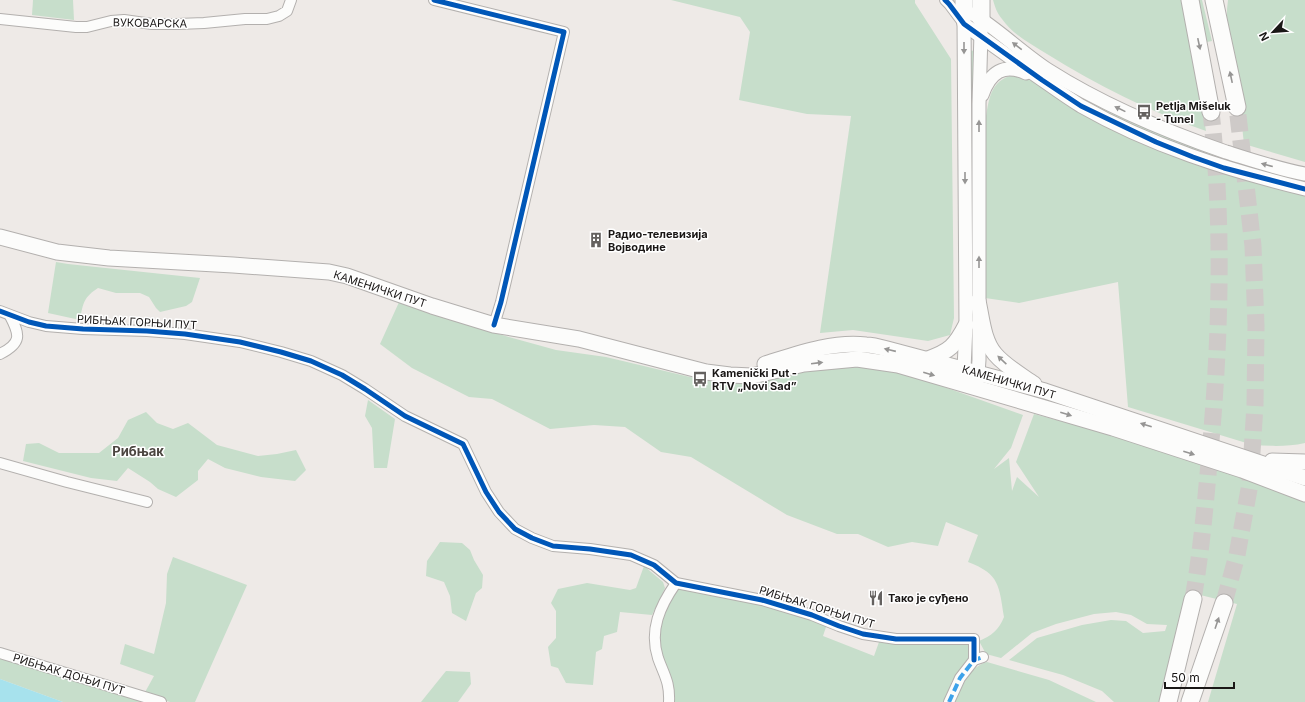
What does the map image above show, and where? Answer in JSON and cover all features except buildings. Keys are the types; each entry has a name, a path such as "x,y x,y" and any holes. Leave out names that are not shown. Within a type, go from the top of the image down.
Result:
{"highway":[{"path":"981,0 981,19"},
{"path":"1214,0 1237,107"},
{"path":"1224,0 1222,13 1225,48"},
{"path":"1190,2 1211,112"},
{"path":"1168,702 1194,599"},
{"path":"1190,702 1224,603"}],"main road":[{"name":"КАМЕНИЧКИ ПУТ","path":"0,237 57,252 109,258 329,272 386,289 432,306 494,325 578,339 706,372 752,376 804,364 857,359 969,378 1044,392 1305,478"},
{"path":"978,301 987,339 994,353 1009,367 1044,392"},
{"path":"928,359 943,354 951,348 958,340 966,325"},
{"name":"КАМЕНИЧКИ ПУТ","path":"706,372 760,365 820,348 844,344 865,344 928,359 969,378 1055,411 1242,470 1305,494"},
{"path":"1250,460 1288,463 1305,462"}],"street":[{"name":"ВУКОВАРСКА","path":"0,19 76,27 87,27 111,21 124,20 152,24 204,23 245,19 267,19 279,16 287,10 291,0"},
{"path":"434,0 564,32 501,302 494,325"},
{"path":"957,7 981,19 1048,70 1100,99 1141,119 1194,141 1262,164 1305,174"},
{"path":"957,7 981,37 1081,106 1156,142 1224,168 1305,189"},
{"path":"957,7 966,325 969,378"},
{"path":"969,378 978,301 981,19"},
{"path":"979,104 989,80 995,74 1004,70 1011,68 1019,70 1042,80"},
{"name":"РИБЊАК ГОРЊИ ПУТ","path":"0,312 46,326 147,331 184,334 234,341 311,361 342,375 366,389 405,416 463,444 486,492 499,512 515,529 532,538 553,546 590,549 631,555 654,564 676,583 762,600 812,615 863,634 896,639 974,639 979,658 960,678 949,702"},
{"path":"0,354 8,350 16,342 18,332 10,316"},
{"path":"0,463 147,502"},
{"path":"669,702 667,681 658,657 654,631 663,605 676,583"},
{"name":"РИБЊАК ДОЊИ ПУТ","path":"0,653 161,702"}],"green space":[{"path":"33,0 73,0 74,20 32,15"},
{"path":"671,0 915,0 915,3 951,59 954,318 950,335 928,341 853,330 820,333 851,116 807,114 739,100 750,32 740,17"},
{"path":"993,0 1181,0 1185,10 1206,131 1185,124 1124,97 1035,47 1006,25 997,12"},
{"path":"1197,0 1202,0 1212,41 1207,42"},
{"path":"1228,0 1305,0 1305,162 1244,144 1240,101 1228,38"},
{"path":"969,50 974,51 975,350 970,350"},
{"path":"1014,75 1044,85 1193,160 1260,184 1305,195 1305,443 1285,446 1253,445 1128,407 1118,282 1019,303 985,298 985,122 989,99 995,87 999,82"},
{"path":"1050,80 1165,136 1227,159 1305,180 1305,183 1289,180 1180,146 1114,117"},
{"path":"56,262 200,278 192,302 186,306 160,312 149,297 140,293 116,293 98,288 90,294 85,301 80,320 48,313"},
{"path":"400,300 484,330 556,350 606,357 690,377 709,380 831,362 891,368 1023,415 1011,448 994,469 1009,458 1012,491 1017,477 1039,497 1016,462 1034,414 1192,456 1305,497 1305,702 1208,702 1237,604 1188,592 1160,702 1114,702 1102,691 1063,675 1009,660 1037,638 1082,625 1111,620 1126,621 1143,633 1165,631 1167,625 1147,624 1131,615 1116,612 1094,614 1056,624 1032,633 1001,658 986,654 979,641 994,632 1000,626 1004,617 1001,597 996,582 986,571 968,562 978,535 946,522 938,546 912,542 888,547 858,534 837,534 787,515 691,457 661,452 625,427 594,425 550,429 492,399 469,397 412,368 380,344"},
{"path":"368,400 395,419 387,468 374,468 372,428 365,416"},
{"path":"146,412 157,423 173,429 188,423 217,445 258,456 296,450 306,470 295,481 261,477 225,468 208,459 198,471 198,480 176,497 158,489 128,468 117,481 91,478 23,461 26,444 39,443 59,453 99,453 118,438 128,420"},
{"path":"440,542 462,543 470,550 483,575 482,588 476,593 466,621 452,613 450,596 444,582 426,576 427,561"},
{"path":"173,557 247,585 195,702 170,702 144,694 154,676 120,664 125,644 154,654 166,603 167,574"},
{"path":"644,566 663,582 665,588 652,615 620,612 617,632 604,636 602,649 596,652 593,685 566,683 558,668 551,666 548,647 556,638 556,611 551,603 558,589 587,583 630,590 636,588"},
{"path":"678,587 759,603 827,624 823,636 874,656 879,642 927,645 967,642 970,643 971,657 952,681 945,702 674,702 671,678 661,652 660,632 664,615"},
{"path":"0,658 145,702 63,702 0,679"},
{"path":"987,662 1049,680 1096,702 955,702 963,684 975,668"},
{"path":"446,671 470,672 471,684 458,702 421,702"}],"water":[{"path":"0,679 63,702 0,702"}],"tunnel":[{"path":"1224,603 1237,555 1250,484 1255,405 1256,326 1253,246 1237,107"},
{"path":"1193,599 1201,548 1206,497 1213,419 1218,331 1218,199 1211,112"}],"marked path":[{"path":"949,702 960,678 974,660 983,657"}],"cycle path":[{"path":"434,0 564,32 501,302 494,325"},
{"path":"945,0 964,24 1081,106 1156,142 1193,157 1224,168 1305,189"},
{"path":"0,311 29,322 46,326 185,334 240,342 311,361 342,375 405,416 463,444 486,492 499,512 515,529 532,538 553,546 590,549 631,555 654,565 676,583 762,600 812,615 863,634 896,639 974,639 974,660"}],"place":[{"name":"Petlja Mišeluk - Tunel","path":"1144,112"},
{"name":"Радио-телевизија Војводине","path":"596,240"},
{"name":"Kamenički Put - RTV „Novi Sad”","path":"700,379"},
{"name":"Тако је суђено","path":"876,598"}],"district":[{"name":"Рибњак","path":"138,451"}]}
